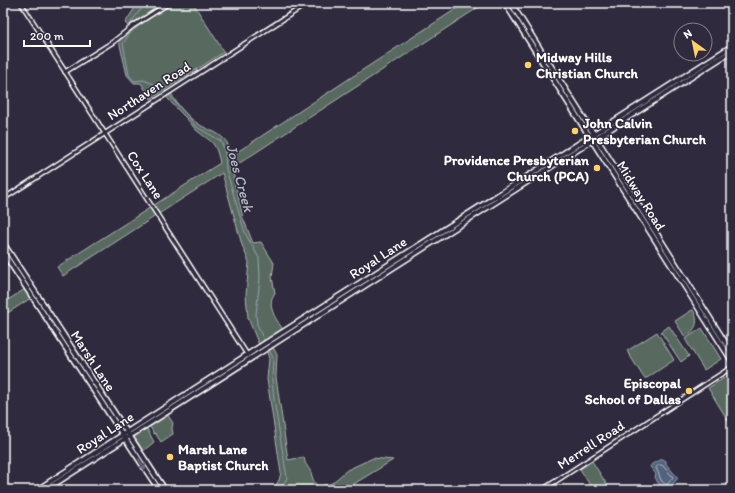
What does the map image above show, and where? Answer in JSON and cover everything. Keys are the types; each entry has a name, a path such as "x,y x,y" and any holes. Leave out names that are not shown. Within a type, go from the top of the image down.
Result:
{"main road":[{"name":"Midway Road","path":"505,3 732,353"},
{"name":"Midway Road","path":"511,3 732,361"},
{"name":"Royal Lane","path":"593,137 732,46"},
{"name":"Royal Lane","path":"37,490 128,434 564,155 732,51"},
{"name":"Marsh Lane","path":"3,243 165,490"},
{"name":"Marsh Lane","path":"3,252 159,490"},
{"name":"Royal Lane","path":"46,490 124,436"},
{"path":"150,477 154,474"}],"street":[{"name":"Cox Lane","path":"21,3 248,357"},
{"path":"65,72 113,42 169,3"},
{"name":"Northaven Road","path":"3,199 308,3"},
{"name":"Merrell Road","path":"542,490 732,367"}],"green space":[{"path":"138,3 159,3 159,6 128,26 125,23"},
{"path":"173,3 193,3 224,52 151,99 141,83 134,83 127,75 119,41"},
{"path":"465,3 485,3 232,168 243,218 253,243 261,242 274,263 272,277 275,293 272,297 271,306 274,315 282,328 281,331 259,345 248,318 246,295 249,262 242,245 222,173 63,276 57,267 220,163 212,142 195,129 166,96 171,93 176,102 191,119 222,137 227,142 231,156"},
{"path":"25,289 31,298 3,316 3,303"},
{"path":"692,310 695,314 696,325 692,332 685,337 675,321"},
{"path":"669,326 689,356 681,362 661,332"},
{"path":"702,328 721,359 704,370 685,339"},
{"path":"657,332 674,360 647,378 644,378 627,351"},
{"path":"273,347 277,355 276,377 288,460 304,457 313,480 318,487 332,483 347,470 373,458 393,460 344,490 273,490 281,473 267,379 269,359 267,352"},
{"path":"732,373 732,427 708,388"},
{"path":"167,414 173,423 173,434 161,442 149,425"},
{"path":"146,427 154,442 142,452 132,437"},
{"path":"592,461 609,488 605,490 593,490 580,469"}],"water":[{"path":"663,459 678,478 668,490 665,490 658,483 655,477 656,474 650,467 652,464"}],"waterway":[{"name":"Joes Creek","path":"131,27 131,22 146,3"},
{"name":"Joes Creek","path":"130,30 130,34 123,43 129,75 134,81 143,80 163,87 195,126 221,141 225,152 226,169 245,233 259,258 260,278 256,314 257,324 264,341"},
{"name":"Joes Creek","path":"269,350 273,358 272,380 274,400 287,478 280,490"}],"place":[{"name":"Midway Hills Christian Church","path":"528,65"},
{"name":"John Calvin Presbyterian Church","path":"575,131"},
{"name":"Providence Presbyterian Church (PCA)","path":"597,168"},
{"name":"Episcopal School of Dallas","path":"689,391"},
{"name":"Marsh Lane Baptist Church","path":"170,457"}]}
